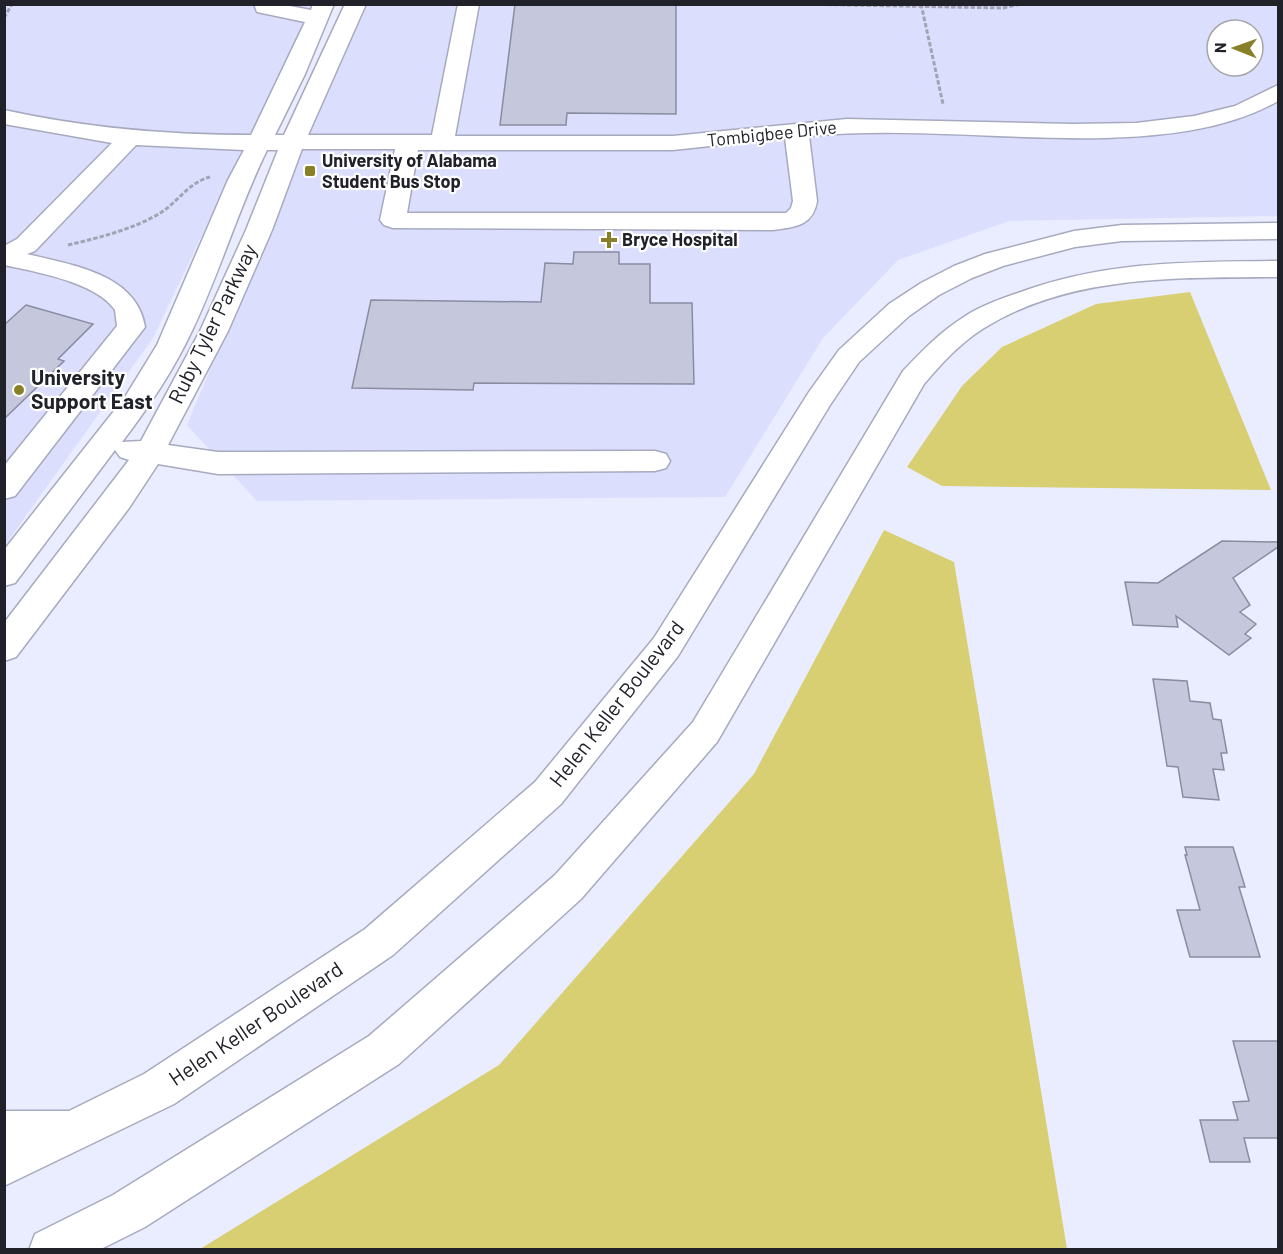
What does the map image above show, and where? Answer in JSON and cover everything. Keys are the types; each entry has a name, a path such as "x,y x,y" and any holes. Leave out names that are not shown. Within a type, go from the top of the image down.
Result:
{"street":[{"path":"265,4 264,8 320,11"},
{"name":"Ruby Tyler Parkway","path":"4,648 118,500 150,453 171,408 214,331 259,230 293,142 356,4"},
{"path":"442,142 469,4"},
{"name":"Ruby Tyler Parkway","path":"4,574 135,404 171,345 222,222 258,143 294,74 320,11"},
{"name":"Tombigbee Drive","path":"4,117 53,129 128,140 258,143 676,143 848,126 1053,131 1183,125 1218,119 1246,109 1278,92"},
{"path":"408,142 393,220 773,222 793,220 803,211 805,201 796,130"},
{"path":"4,257 26,245 128,140"},
{"name":"Helen Keller Boulevard","path":"4,1165 159,1089 379,942 548,793 666,647 819,399 849,356 899,310 930,289 963,272 994,260 1074,239 1122,233 1278,231"},
{"path":"4,257 73,274 109,289 128,307 130,327 4,488"},
{"path":"51,1250 129,1211 384,1050 568,887 705,732 792,588 913,378 940,348 974,322 1007,306 1061,286 1114,275 1188,270 1278,268"},
{"path":"102,446 218,463 656,461"},
{"path":"118,500 165,477 218,463"},
{"path":"4,1132 76,1131"}],"path":[{"path":"4,18 12,4"},
{"path":"795,4 1003,8 1021,4"},
{"path":"921,6 948,128"},
{"path":"58,247 115,233 160,214 191,185 212,176"}],"shaded area":[{"path":"5,5 317,5 278,76 153,338 5,545"},
{"name":"Bryce Hospital","path":"367,5 1278,5 1278,216 1009,221 898,260 823,338 725,497 257,501 187,425 359,16"},
{"path":"1190,292 1271,490 942,486 907,467 962,386 1002,347 1096,304"},
{"path":"884,530 954,562 1067,1249 200,1249 499,1065 754,774"}],"building":[{"path":"515,4 676,4 676,114 567,113 566,125 500,125"},
{"path":"574,252 619,252 619,264 650,264 650,303 692,303 694,384 474,383 473,390 352,388 371,300 541,302 545,263 573,264"},
{"name":"University Support East","path":"26,305 93,324 58,359 64,361 4,419 4,325"},
{"path":"1222,541 1278,542 1278,547 1233,578 1250,605 1240,612 1256,624 1245,634 1251,638 1229,655 1176,616 1178,627 1133,625 1125,582 1158,583"},
{"path":"1153,679 1187,681 1190,701 1210,703 1213,719 1221,720 1227,753 1221,753 1224,770 1213,769 1219,800 1183,797 1178,767 1167,766"},
{"path":"1185,847 1233,847 1245,887 1239,887 1260,957 1190,957 1177,910 1200,910 1185,855 1187,855"},
{"path":"1233,1041 1278,1041 1278,1138 1244,1138 1250,1162 1210,1162 1200,1120 1238,1120 1233,1102 1249,1101"}],"place":[{"name":"University of Alabama Student Bus Stop","path":"310,171"},
{"name":"Bryce Hospital","path":"609,240"},
{"name":"University Support East","path":"19,390"}]}
